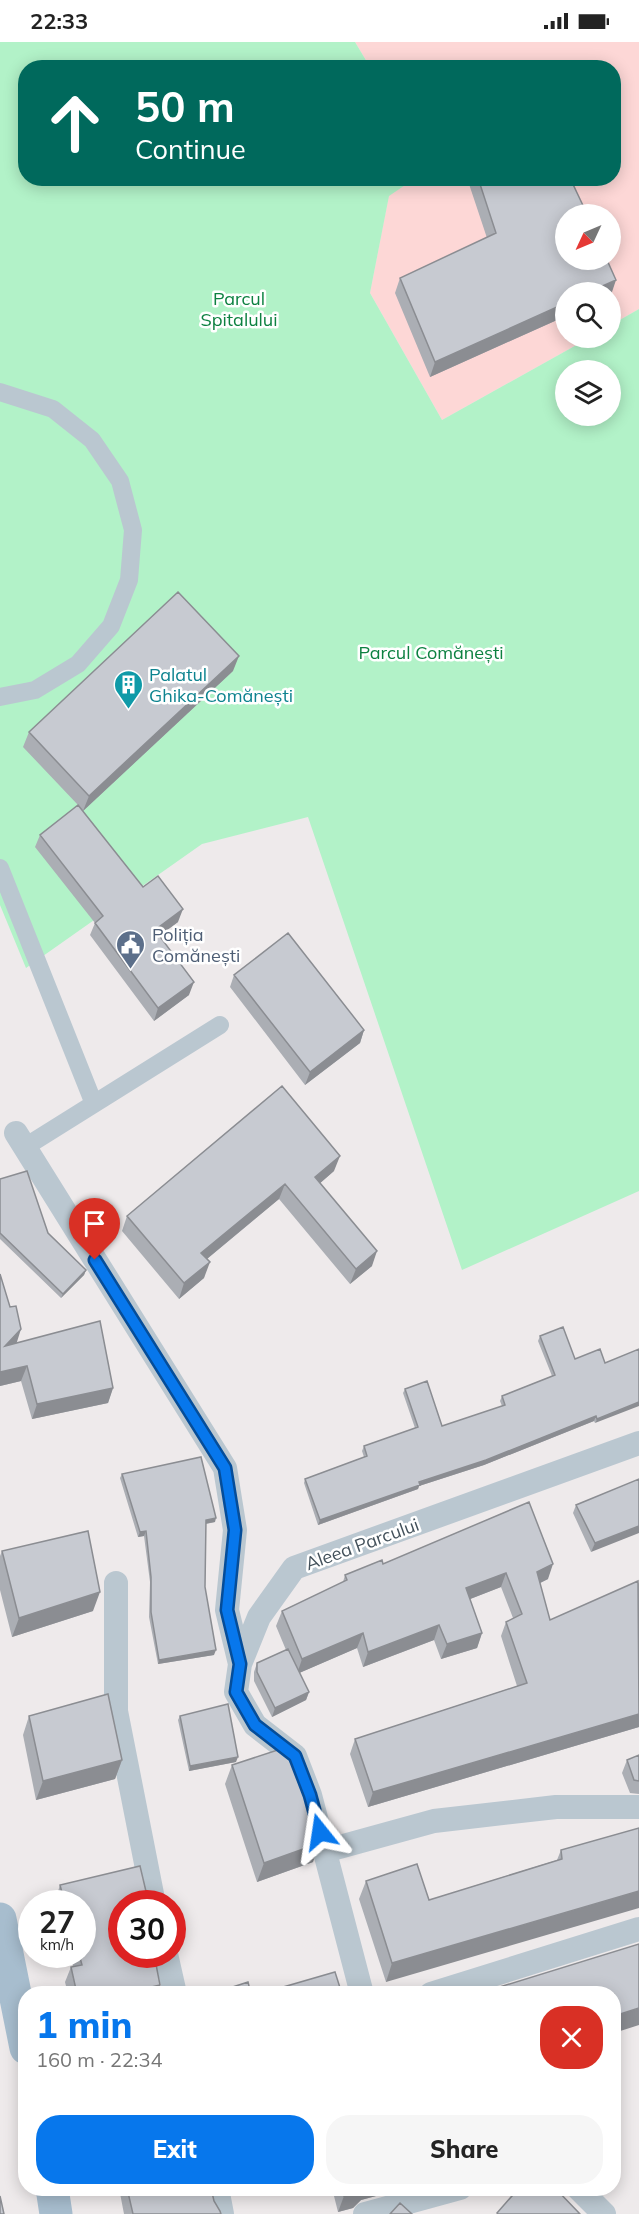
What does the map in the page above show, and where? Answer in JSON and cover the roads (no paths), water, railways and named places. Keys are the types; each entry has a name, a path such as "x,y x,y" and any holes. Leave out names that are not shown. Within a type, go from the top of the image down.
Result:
{"main road":[{"path":"0,1919 18,2008"},
{"path":"53,2196 56,2214"}],"street":[{"path":"0,392 53,409 92,440 120,482 133,530 129,580 111,626 78,664 35,690 0,697"},
{"path":"0,868 94,1104"},
{"path":"220,1025 94,1104 20,1140 225,1468 235,1530 227,1610 240,1664"},
{"name":"Aleea Parcului","path":"360,1986 310,1795 295,1756 255,1725 236,1692 240,1664 259,1617 294,1569 639,1443"},
{"path":"116,1583 116,1711 151,1890"},
{"path":"325,1851 434,1821 556,1807 639,1807"},
{"path":"457,1986 639,1929"},
{"path":"169,1968 173,1986"},
{"path":"219,2196 222,2214"},
{"path":"586,2196 604,2214"},
{"path":"365,2214 430,2200"}],"place":[{"name":"Palatul Ghika-Comănești","path":"128,710"},
{"name":"Poliția Comănești","path":"131,970"}],"park label":[{"name":"Parcul Spitalului","path":"239,308"},
{"name":"Parcul Comănești","path":"431,652"}]}
